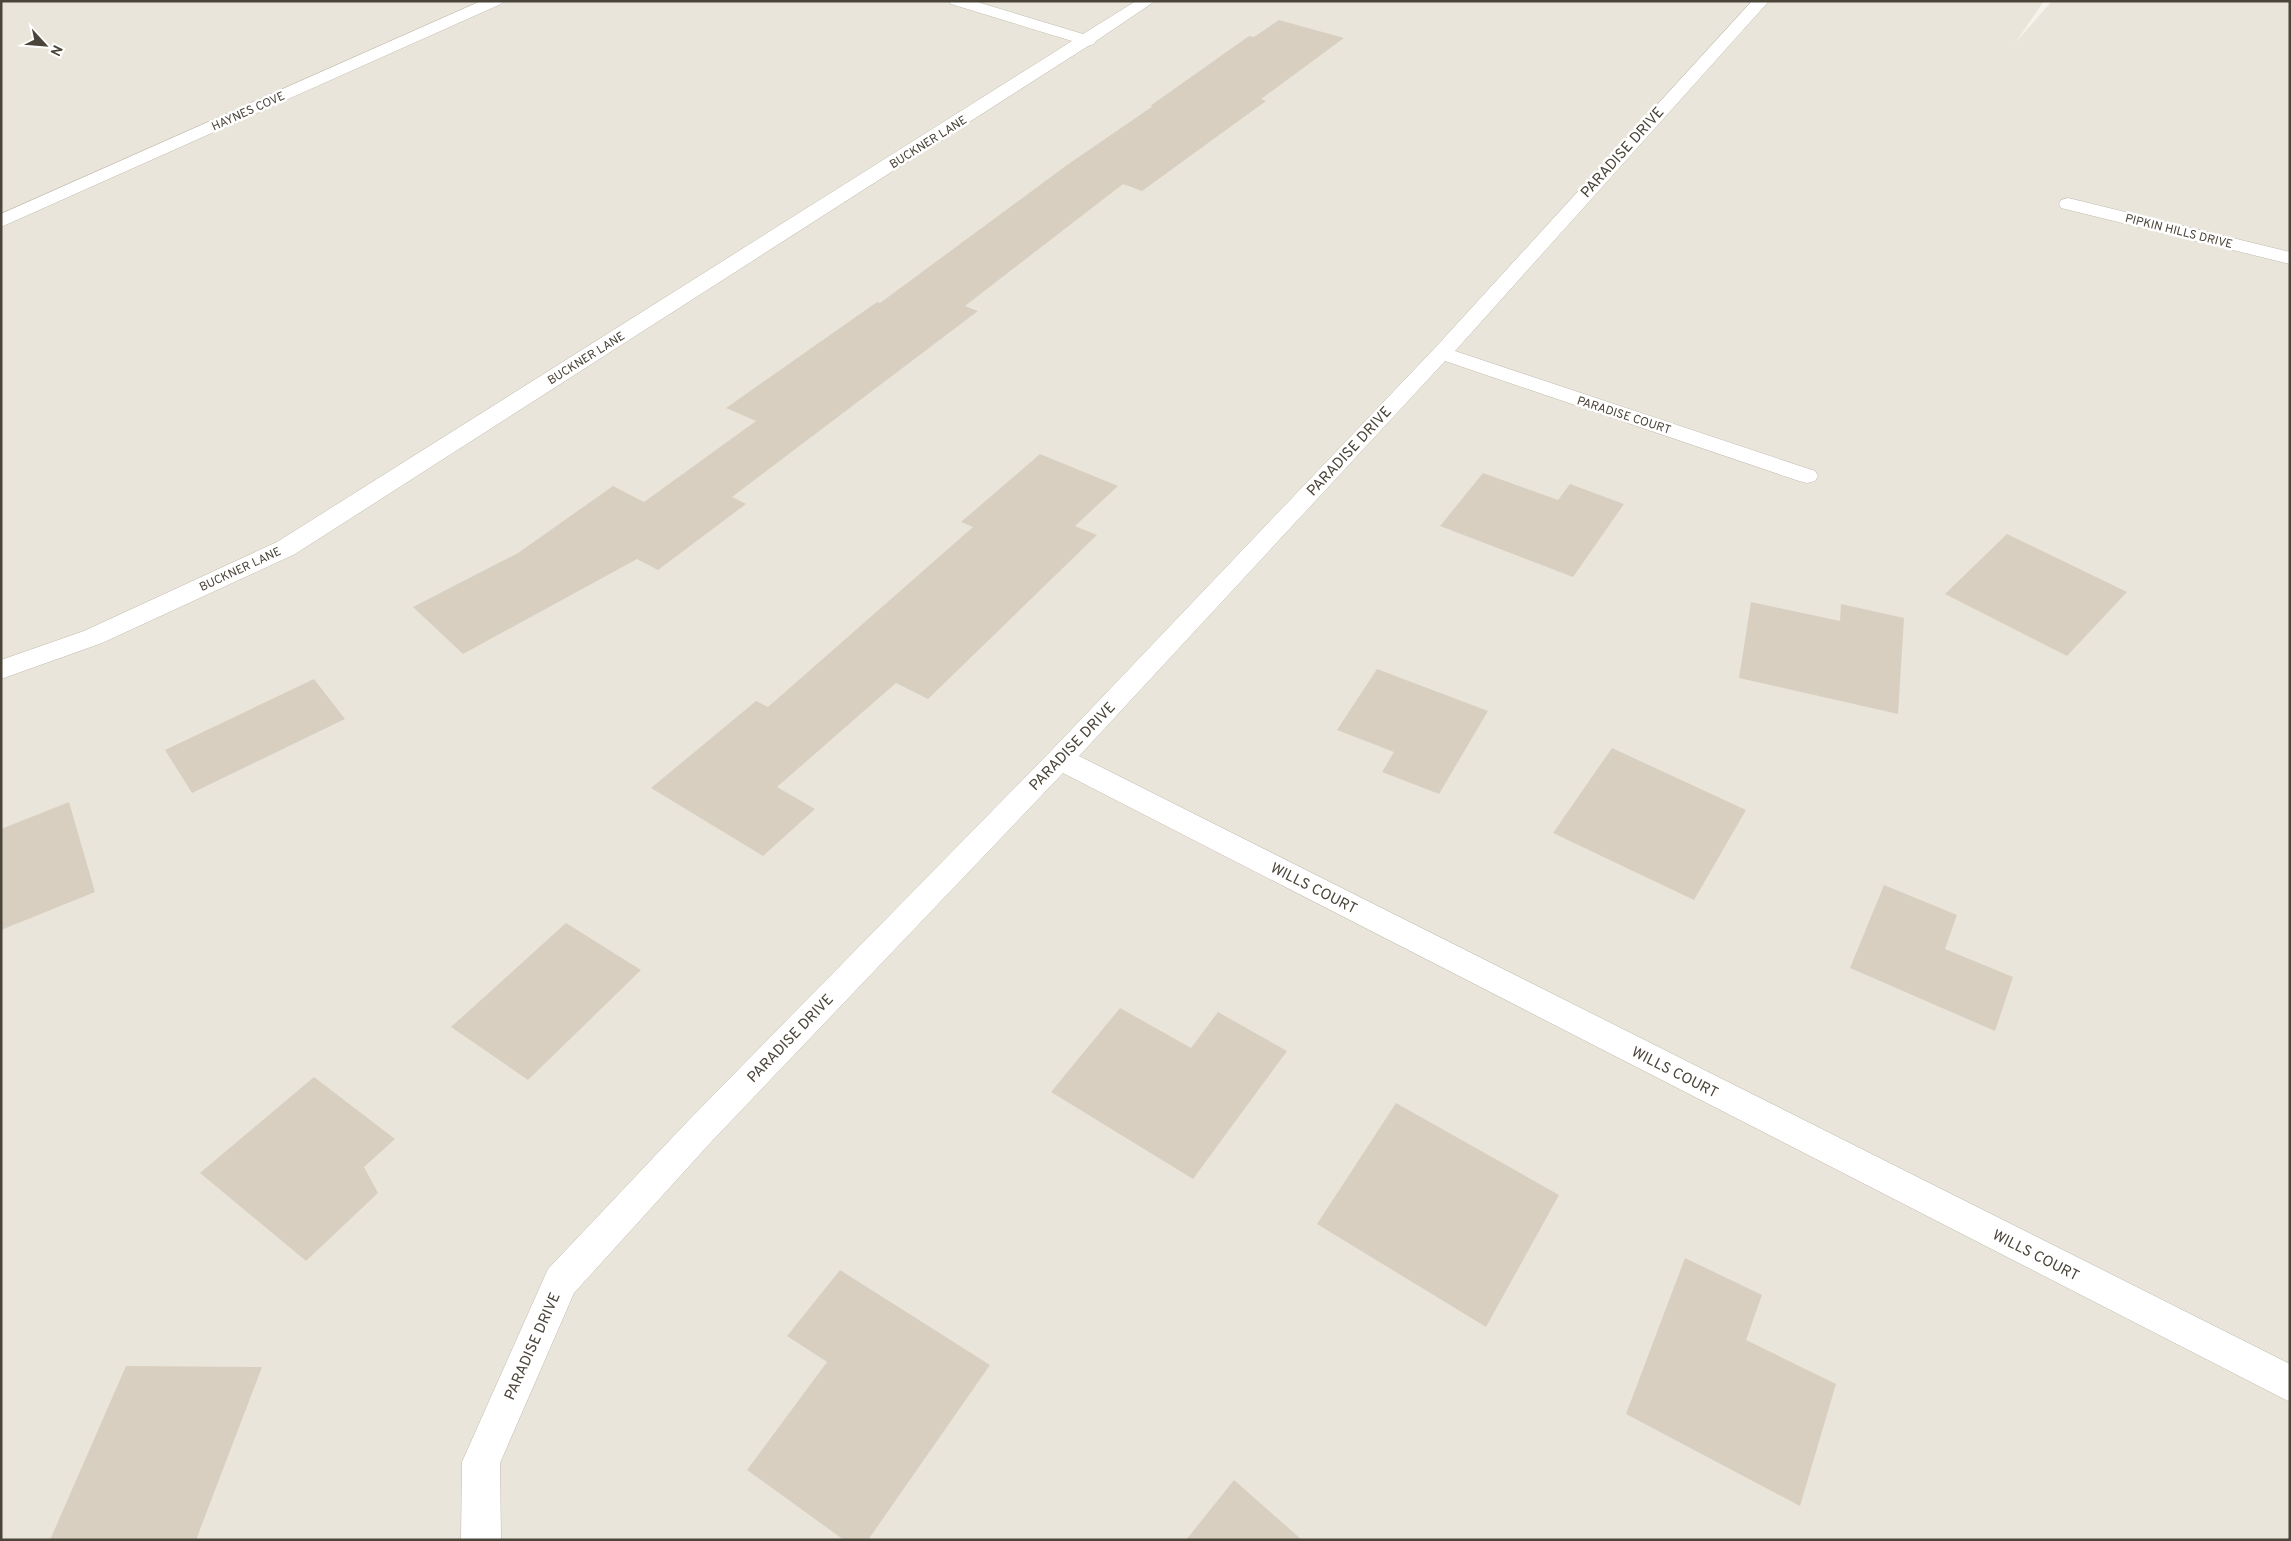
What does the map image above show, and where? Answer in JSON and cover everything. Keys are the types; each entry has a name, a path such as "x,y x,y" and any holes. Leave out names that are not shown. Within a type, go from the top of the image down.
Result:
{"street":[{"name":"HAYNES COVE","path":"1,221 495,1"},
{"path":"957,1 1088,40"},
{"name":"BUCKNER LANE","path":"1,670 93,637 286,548 1147,1"},
{"name":"PARADISE DRIVE","path":"481,1540 481,1462 561,1281 699,1132 1060,760 1442,353 1761,1"},
{"name":"PIPKIN HILLS DRIVE","path":"2068,204 2290,258"},
{"name":"PARADISE COURT","path":"1442,353 1807,476"},
{"name":"WILLS COURT","path":"1060,760 2290,1384"}],"shaded area":[{"path":"1,1 2044,1 2015,43 2052,1 2290,1 2290,1540 1,1540"}],"building":[{"path":"1279,20 1344,38 1261,99 1266,101 1142,191 1123,184 965,306 978,311 732,497 746,504 658,570 637,559 463,654 413,607 518,553 613,486 644,502 756,421 726,408 877,302 880,303 1067,165 1153,106 1150,106 1249,36 1254,37"},
{"path":"1040,454 1118,486 1075,526 1097,535 928,699 896,683 777,787 815,809 763,856 651,788 756,701 768,707 973,527 961,522"},
{"path":"1483,473 1558,500 1570,484 1624,504 1573,577 1440,526"},
{"path":"2007,534 2127,592 2067,656 1945,594"},
{"path":"1751,602 1840,621 1841,604 1904,618 1898,714 1739,678"},
{"path":"1377,669 1488,711 1439,794 1382,772 1394,752 1337,730"},
{"path":"314,679 345,719 192,793 165,750"},
{"path":"1612,748 1746,810 1694,900 1553,833"},
{"path":"69,802 95,892 1,930 1,829"},
{"path":"1884,885 1957,915 1945,949 2013,977 1995,1031 1850,968"},
{"path":"566,923 641,970 528,1080 451,1027"},
{"path":"1120,1008 1191,1048 1218,1012 1287,1051 1193,1179 1051,1092"},
{"path":"314,1077 395,1139 364,1167 378,1193 306,1261 200,1173"},
{"path":"1396,1103 1559,1195 1486,1327 1317,1224"},
{"path":"1685,1258 1762,1295 1746,1340 1836,1384 1800,1506 1626,1414"},
{"path":"840,1270 990,1365 868,1540 844,1540 747,1470 827,1362 787,1336"},
{"path":"126,1366 262,1367 196,1540 50,1540"},
{"path":"1234,1480 1302,1540 1186,1540"}]}
